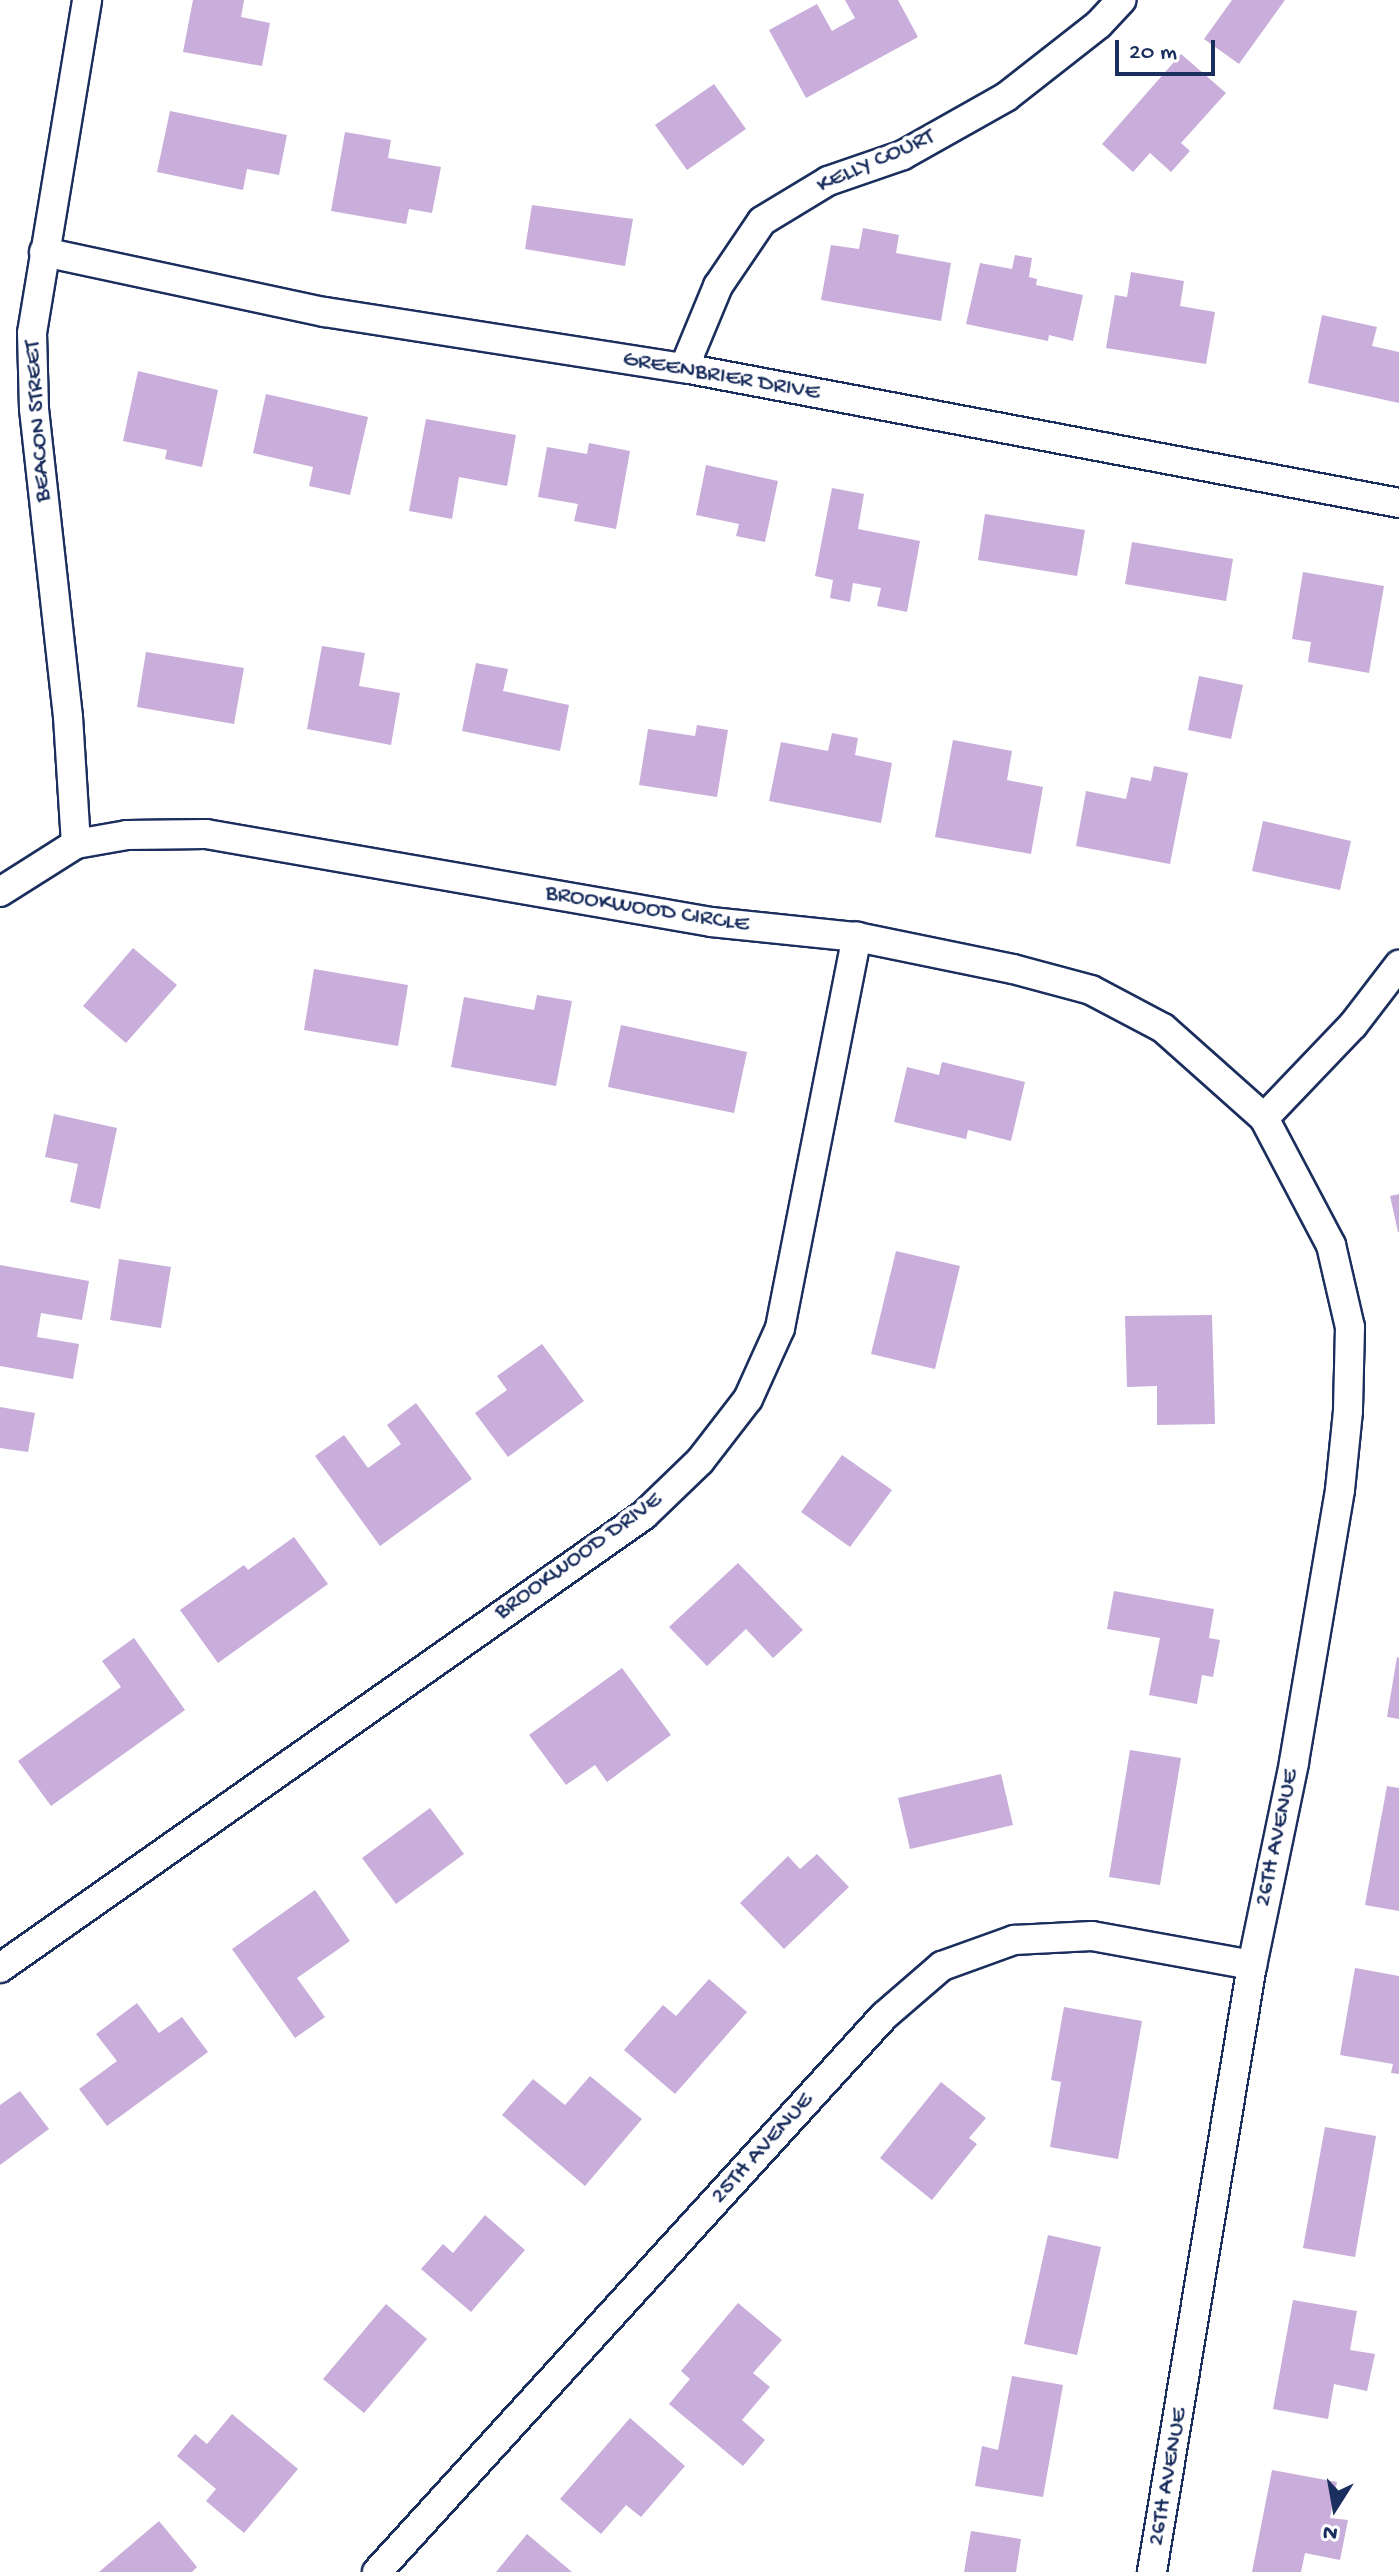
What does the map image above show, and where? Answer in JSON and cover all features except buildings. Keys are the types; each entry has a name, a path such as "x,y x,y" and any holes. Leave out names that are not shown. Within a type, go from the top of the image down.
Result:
{"street":[{"name":"BEACON STREET","path":"76,844 68,717 34,409 32,333 87,0"},
{"name":"KELLY COURT","path":"684,368 718,286 762,221 828,181 903,155 1006,97 1099,24 1121,0"},
{"name":"GREENBRIER DRIVE","path":"44,252 325,312 684,368 1399,503"},
{"name":"BROOKWOOD CIRCLE","path":"0,892 76,844 127,835 206,834 711,922 857,937 1013,969 1091,990 1163,1028 1264,1118"},
{"name":"BROOKWOOD DRIVE","path":"0,1968 644,1515 700,1461 748,1399 780,1328 857,937"},
{"path":"1264,1118 1353,1025 1399,965"},
{"name":"26TH AVENUE","path":"1152,2572 1252,1965 1294,1763 1340,1490 1348,1411 1350,1327 1331,1245 1264,1118"},
{"name":"25TH AVENUE","path":"377,2572 884,2016 942,1966 1014,1940 1092,1936 1252,1965"}]}
